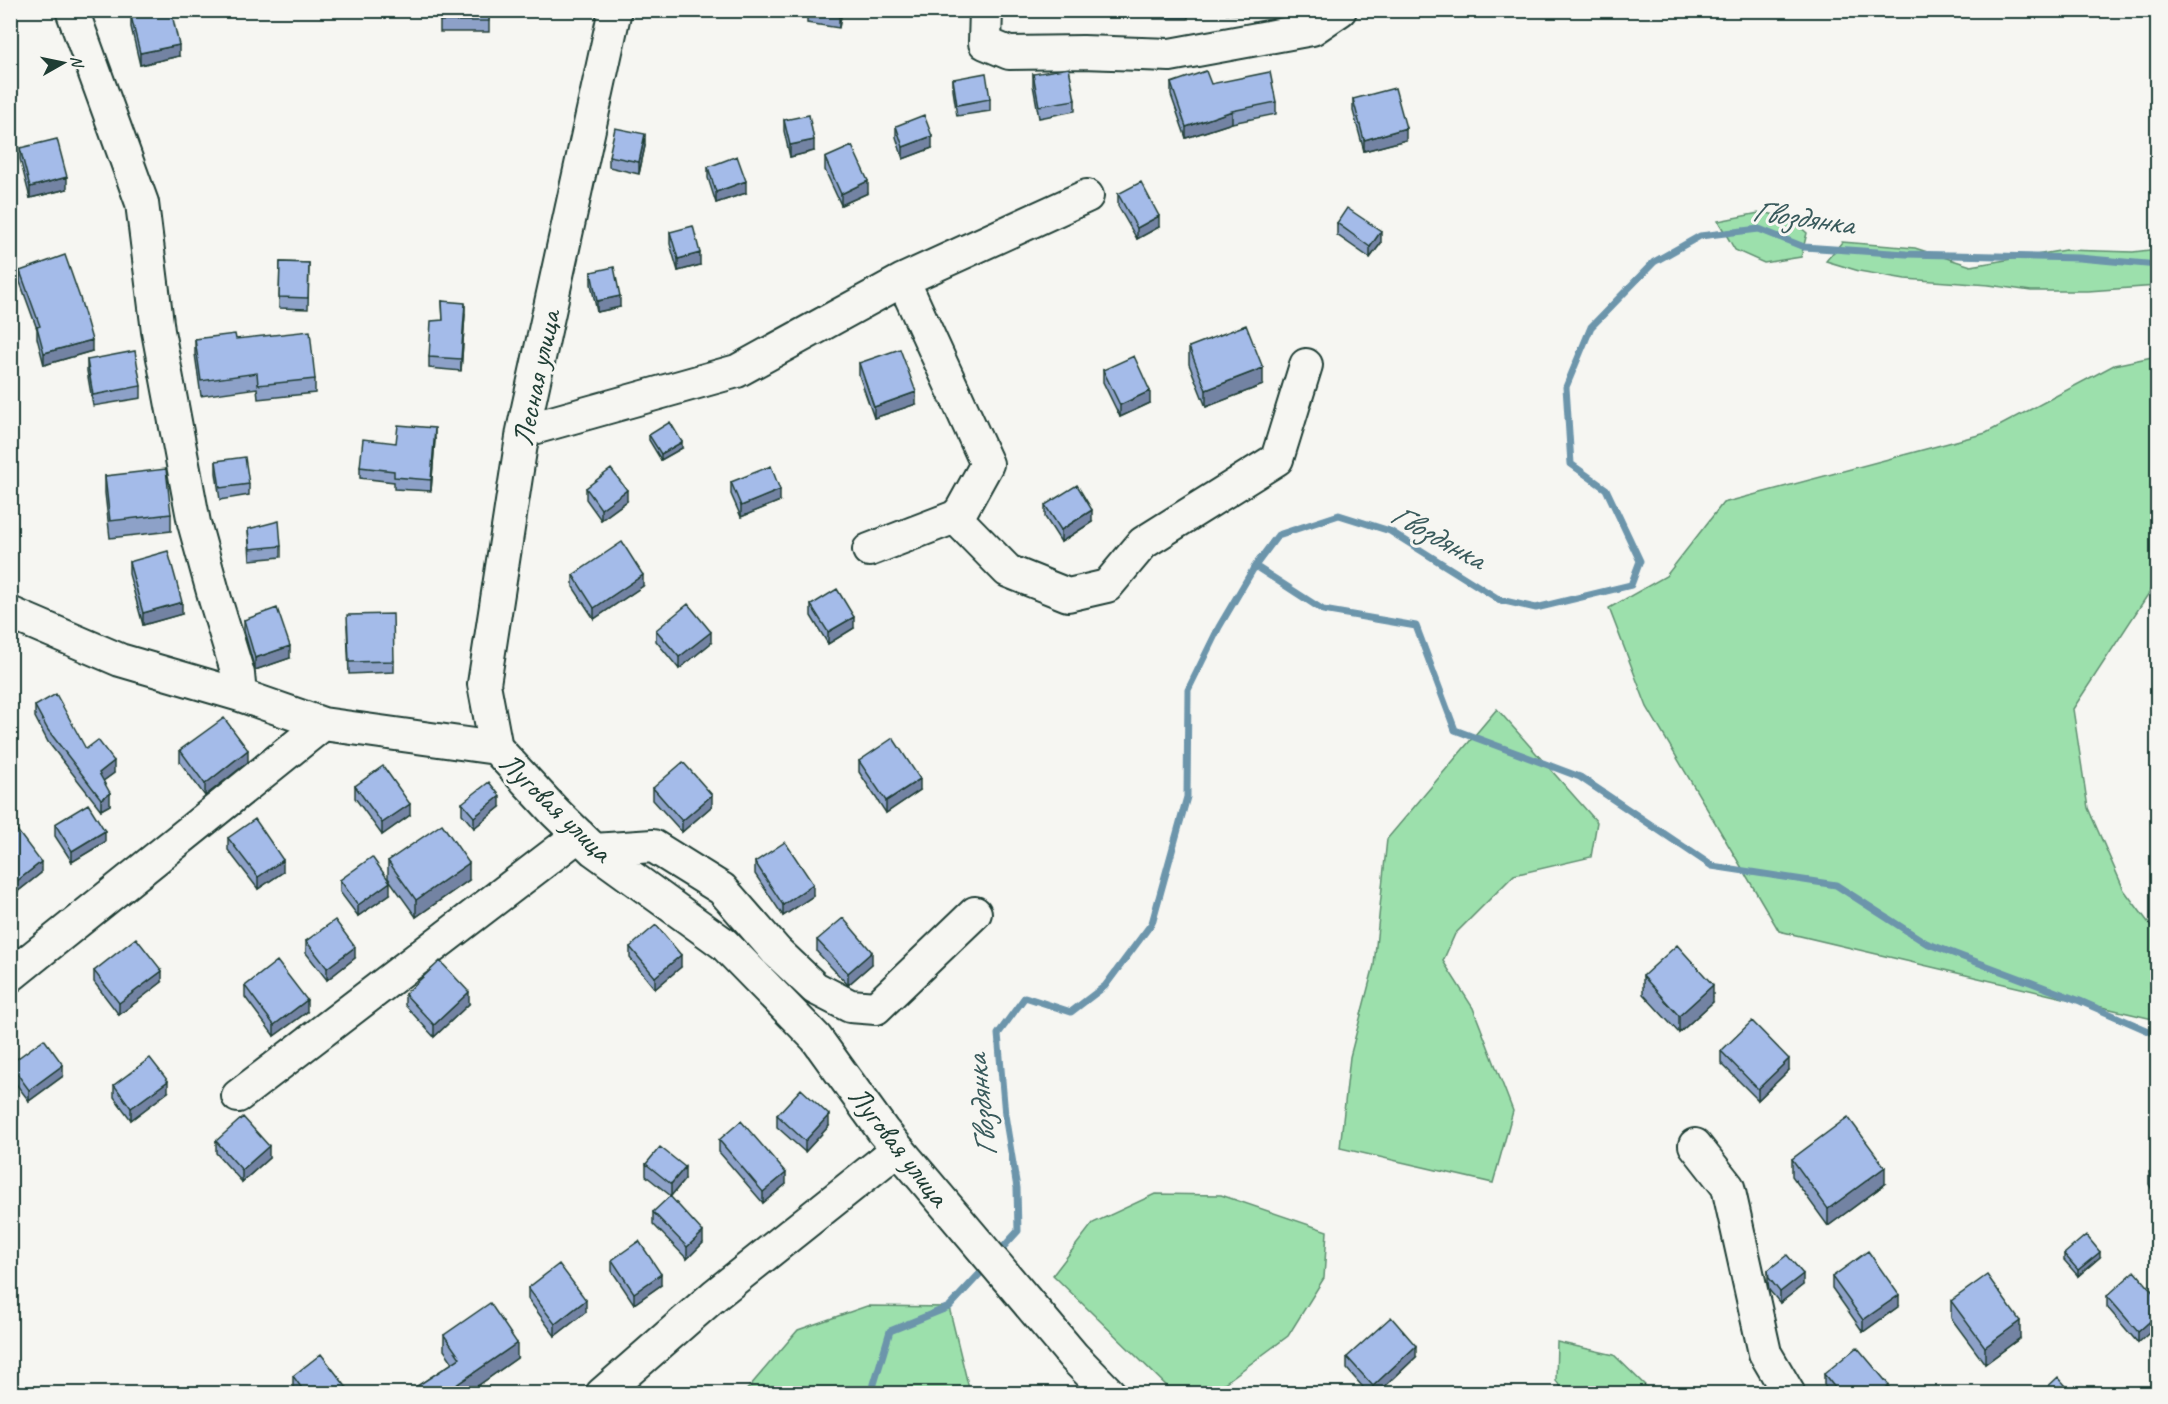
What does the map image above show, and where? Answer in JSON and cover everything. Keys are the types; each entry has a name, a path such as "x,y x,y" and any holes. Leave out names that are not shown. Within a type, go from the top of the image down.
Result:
{"street":[{"path":"72,10 142,203 158,331 194,523 238,674 240,695"},
{"name":"Лесная улица","path":"496,748 484,684 523,431 615,10"},
{"path":"986,10 985,43 1009,53 1083,52 1170,55 1312,29 1340,10"},
{"path":"523,431 736,371 903,280 1087,196"},
{"path":"869,550 954,517 961,511 987,464 903,280"},
{"path":"954,517 1008,571 1068,595 1107,586 1143,543 1277,459 1306,365"},
{"name":"Луговая улица","path":"10,613 120,660 240,695 323,724 496,748 586,842 724,944 816,1038 883,1131 1074,1357 1110,1394"},
{"path":"10,976 323,724"},
{"path":"237,1096 586,842 653,846 722,889 776,951 815,988 850,1006 876,1008 975,913"},
{"path":"1695,1145 1728,1187 1765,1353 1789,1394"},
{"path":"602,1394 715,1295 898,1149"}],"green space":[{"path":"1764,212 1792,220 1807,233 1801,257 1764,263 1735,250 1718,221"},
{"path":"1842,242 1915,248 1971,266 2065,250 2133,252 2157,249 2157,286 2088,291 2031,291 1989,285 1905,279 1859,271 1826,261"},
{"path":"2157,356 2157,570 2149,593 2073,709 2088,808 2124,890 2157,934 2157,1020 1779,931 1647,707 1609,608 1666,576 1723,503 1986,433 2114,365"},
{"path":"1497,709 1597,822 1591,857 1514,875 1455,934 1443,961 1473,1008 1513,1111 1493,1183 1340,1148 1350,1057 1374,965 1387,839"},
{"path":"1155,1194 1221,1195 1327,1231 1324,1278 1288,1336 1211,1393 1174,1393 1053,1275 1093,1223"},
{"path":"867,1306 949,1307 970,1393 744,1393 798,1330"},
{"path":"1557,1342 1614,1355 1653,1393 1566,1393 1556,1381"}],"building":[{"path":"156,10 171,10 179,45 140,53 131,16"},
{"path":"440,10 489,10 489,21 440,21"},
{"path":"807,10 840,10 839,16"},
{"path":"1069,68 1075,100 1039,106 1033,74"},
{"path":"1206,71 1211,84 1270,72 1276,102 1232,111 1186,127 1171,83"},
{"path":"986,73 990,99 957,105 953,79"},
{"path":"1395,88 1406,128 1364,140 1353,99"},
{"path":"809,115 814,140 790,145 784,120"},
{"path":"924,115 932,136 903,147 896,126"},
{"path":"615,128 645,134 639,162 609,156"},
{"path":"57,139 67,177 30,187 20,148"},
{"path":"852,146 868,181 841,194 825,158"},
{"path":"737,156 746,181 716,192 708,167"},
{"path":"1141,182 1159,216 1137,228 1118,194"},
{"path":"1347,208 1381,231 1370,247 1337,223"},
{"path":"693,226 700,253 678,259 670,232"},
{"path":"65,255 92,340 44,353 37,327 40,326 20,271"},
{"path":"280,262 309,263 308,298 279,297"},
{"path":"614,267 620,296 597,301 591,272"},
{"path":"442,301 465,303 461,359 429,357 431,321 443,320"},
{"path":"1246,325 1263,368 1206,390 1189,347"},
{"path":"310,331 315,379 258,385 257,373 201,381 195,339 235,334 236,339"},
{"path":"900,349 916,392 874,407 859,363"},
{"path":"135,351 141,386 93,395 87,360"},
{"path":"1134,356 1150,391 1120,405 1103,370"},
{"path":"670,422 682,442 661,454 649,435"},
{"path":"398,425 435,428 431,480 394,477 394,471 360,467 363,439 396,443"},
{"path":"245,457 249,484 220,488 216,461"},
{"path":"771,466 780,490 741,506 731,482"},
{"path":"166,469 171,514 110,521 105,476"},
{"path":"611,469 627,490 601,509 586,488"},
{"path":"1077,485 1092,510 1061,530 1045,505"},
{"path":"279,521 281,546 250,549 248,529"},
{"path":"622,542 643,575 594,608 573,575"},
{"path":"168,551 182,602 143,613 129,562"},
{"path":"837,589 854,617 828,632 811,605"},
{"path":"688,604 711,632 679,657 656,630"},
{"path":"277,608 290,646 255,658 244,620"},
{"path":"393,614 394,661 349,662 347,615"},
{"path":"56,694 86,749 98,740 114,761 99,773 110,793 101,799 48,730 35,706"},
{"path":"224,718 248,750 205,784 180,750"},
{"path":"893,738 920,779 886,801 859,761"},
{"path":"683,762 712,795 682,821 653,788"},
{"path":"383,766 410,804 382,823 355,786"},
{"path":"489,782 500,796 474,817 462,803"},
{"path":"88,804 105,831 72,851 55,824"},
{"path":"255,819 283,860 258,877 228,838"},
{"path":"442,824 469,863 416,900 388,861"},
{"path":"13,825 41,862 12,885 10,883 10,827"},
{"path":"785,842 813,884 783,905 755,862"},
{"path":"372,857 390,882 358,905 340,880"},
{"path":"843,918 872,952 848,973 817,940"},
{"path":"335,920 355,947 327,968 306,941"},
{"path":"656,925 681,955 655,977 630,947"},
{"path":"136,938 162,971 119,1003 94,971"},
{"path":"1677,945 1713,985 1679,1016 1643,976"},
{"path":"277,961 307,1000 274,1025 245,986"},
{"path":"440,961 469,992 434,1025 405,994"},
{"path":"1752,1021 1789,1059 1758,1089 1721,1051"},
{"path":"44,1039 63,1065 29,1090 10,1064"},
{"path":"150,1058 168,1081 131,1108 114,1085"},
{"path":"801,1089 829,1115 805,1141 777,1115"},
{"path":"243,1117 269,1146 242,1170 216,1141"},
{"path":"1848,1117 1885,1167 1828,1209 1792,1159"},
{"path":"741,1121 786,1173 763,1192 719,1140"},
{"path":"660,1147 685,1167 671,1184 646,1164"},
{"path":"2157,1167 2157,1188 2149,1172"},
{"path":"670,1196 703,1232 687,1247 653,1212"},
{"path":"2086,1235 2100,1252 2078,1270 2064,1254"},
{"path":"639,1241 661,1274 634,1293 612,1260"},
{"path":"1868,1251 1899,1295 1863,1320 1832,1277"},
{"path":"1787,1255 1803,1274 1780,1292 1769,1278 1768,1270"},
{"path":"559,1264 586,1300 555,1324 528,1288"},
{"path":"2135,1271 2157,1297 2157,1315 2138,1332 2107,1296"},
{"path":"1987,1275 2020,1321 1985,1347 1951,1301"},
{"path":"490,1303 517,1343 446,1392 447,1394 405,1394 460,1358 444,1335"},
{"path":"1391,1317 1416,1346 1373,1386 1347,1357"},
{"path":"1857,1347 1889,1385 1879,1394 1840,1394 1824,1374"},
{"path":"321,1354 347,1388 340,1394 306,1394 293,1376"},
{"path":"2058,1377 2073,1394 2040,1394"}],"waterway":[{"name":"Гвоздянка","path":"997,1254 1018,1231 1017,1188 1005,1115 998,1034 1025,997 1071,1012 1105,986 1152,923 1187,797 1188,690 1219,627 1255,566 1278,535 1339,515 1390,531 1500,600 1536,608 1631,585 1640,561 1606,489 1571,464 1566,387 1591,327 1654,262 1700,236 1759,229 1804,247 1906,254 2079,258 2158,265"},
{"path":"1255,566 1323,610 1416,626 1455,730 1580,777 1712,866 1836,885 1926,943 2080,1001 2158,1035"},
{"name":"Гвоздянка","path":"871,1394 890,1331 949,1307 986,1267"}]}
